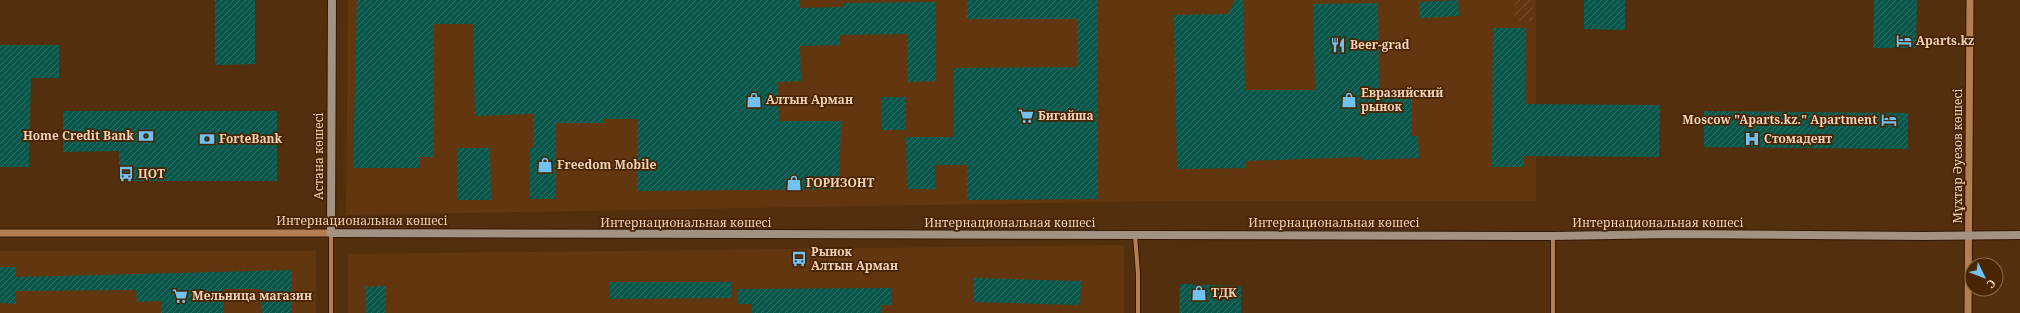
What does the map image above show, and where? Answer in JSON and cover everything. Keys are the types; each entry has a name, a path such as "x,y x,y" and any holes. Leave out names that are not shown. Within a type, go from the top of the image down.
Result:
{"main road":[{"name":"Астана көшесі","path":"331,233 332,0"},
{"name":"Интернациональная көшесі","path":"331,233 1553,236 1672,234 2020,235"}],"street":[{"name":"Мұхтар Әуезов көшесі","path":"1968,313 1970,0"},
{"name":"Интернациональная көшесі","path":"0,233 331,233"},
{"name":"Астана көшесі","path":"331,233 331,313"},
{"path":"1135,235 1138,274 1138,313"},
{"path":"1553,236 1553,313"}],"shaded area":[{"name":"Алтын Арман","path":"348,0 1536,0 1536,201 1161,201 346,215"},
{"path":"1515,0 1533,0 1533,21 1515,21"},
{"path":"1124,245 1124,313 348,313 348,254"},
{"path":"0,251 316,251 316,313 0,313"}],"building":[{"path":"215,0 255,0 255,64 215,65"},
{"path":"357,0 800,0 800,8 843,7 843,3 936,2 936,81 907,82 907,34 840,35 840,45 800,46 801,81 778,82 779,121 841,121 839,189 637,191 637,119 604,119 604,123 556,123 556,199 530,199 530,148 533,148 533,114 475,116 473,24 433,24 433,157 420,157 420,168 353,168"},
{"path":"967,0 1097,0 1098,199 967,200 967,165 935,165 935,189 907,189 906,137 954,137 954,68 1077,67 1077,19 967,19"},
{"path":"1235,0 1243,0 1245,90 1315,90 1313,4 1378,3 1379,90 1412,90 1412,136 1418,136 1419,158 1362,160 1362,157 1246,161 1246,168 1177,169 1174,15 1228,14"},
{"path":"1458,0 1459,16 1420,18 1419,2"},
{"path":"1584,0 1625,0 1625,30 1584,29"},
{"path":"1874,0 1917,0 1916,48 1873,48"},
{"path":"1493,28 1526,28 1525,104 1660,105 1659,157 1524,156 1524,167 1492,167"},
{"path":"0,45 59,45 59,78 31,78 29,167 0,167"},
{"path":"881,97 905,97 906,130 882,130"},
{"path":"63,111 277,111 277,181 119,181 119,151 63,152"},
{"path":"1704,111 1908,113 1908,149 1704,147"},
{"path":"457,148 490,148 491,200 457,200"},
{"name":"Мельница магазин","path":"0,267 16,267 16,277 292,270 292,313 262,313 262,289 223,289 223,313 161,313 161,301 137,302 136,290 16,291 16,304 0,303"},
{"path":"974,278 1081,281 1080,305 973,302"},
{"path":"610,282 731,282 731,298 610,299"},
{"path":"1180,284 1241,286 1241,313 1179,313"},
{"path":"385,286 386,313 366,313 365,287"},
{"path":"891,288 891,305 881,305 881,313 752,313 752,304 738,304 738,289"}],"place":[{"name":"Aparts.kz","path":"1904,41"},
{"name":"Beer-grad","path":"1338,45"},
{"name":"Алтын Арман","path":"754,100"},
{"name":"Евразийский рынок","path":"1349,100"},
{"name":"Бигайша","path":"1026,116"},
{"name":"Moscow \"Aparts.kz.\" Apartment","path":"1889,120"},
{"name":"Home Credit Bank","path":"146,136"},
{"name":"ForteBank","path":"207,139"},
{"name":"Стомадент","path":"1752,139"},
{"name":"Freedom Mobile","path":"545,165"},
{"name":"ЦОТ","path":"126,174"},
{"name":"ГОРИЗОНТ","path":"794,183"},
{"name":"Рынок Алтын Арман","path":"799,259"},
{"name":"ТДК","path":"1199,293"},
{"name":"Мельница магазин","path":"180,296"}]}
